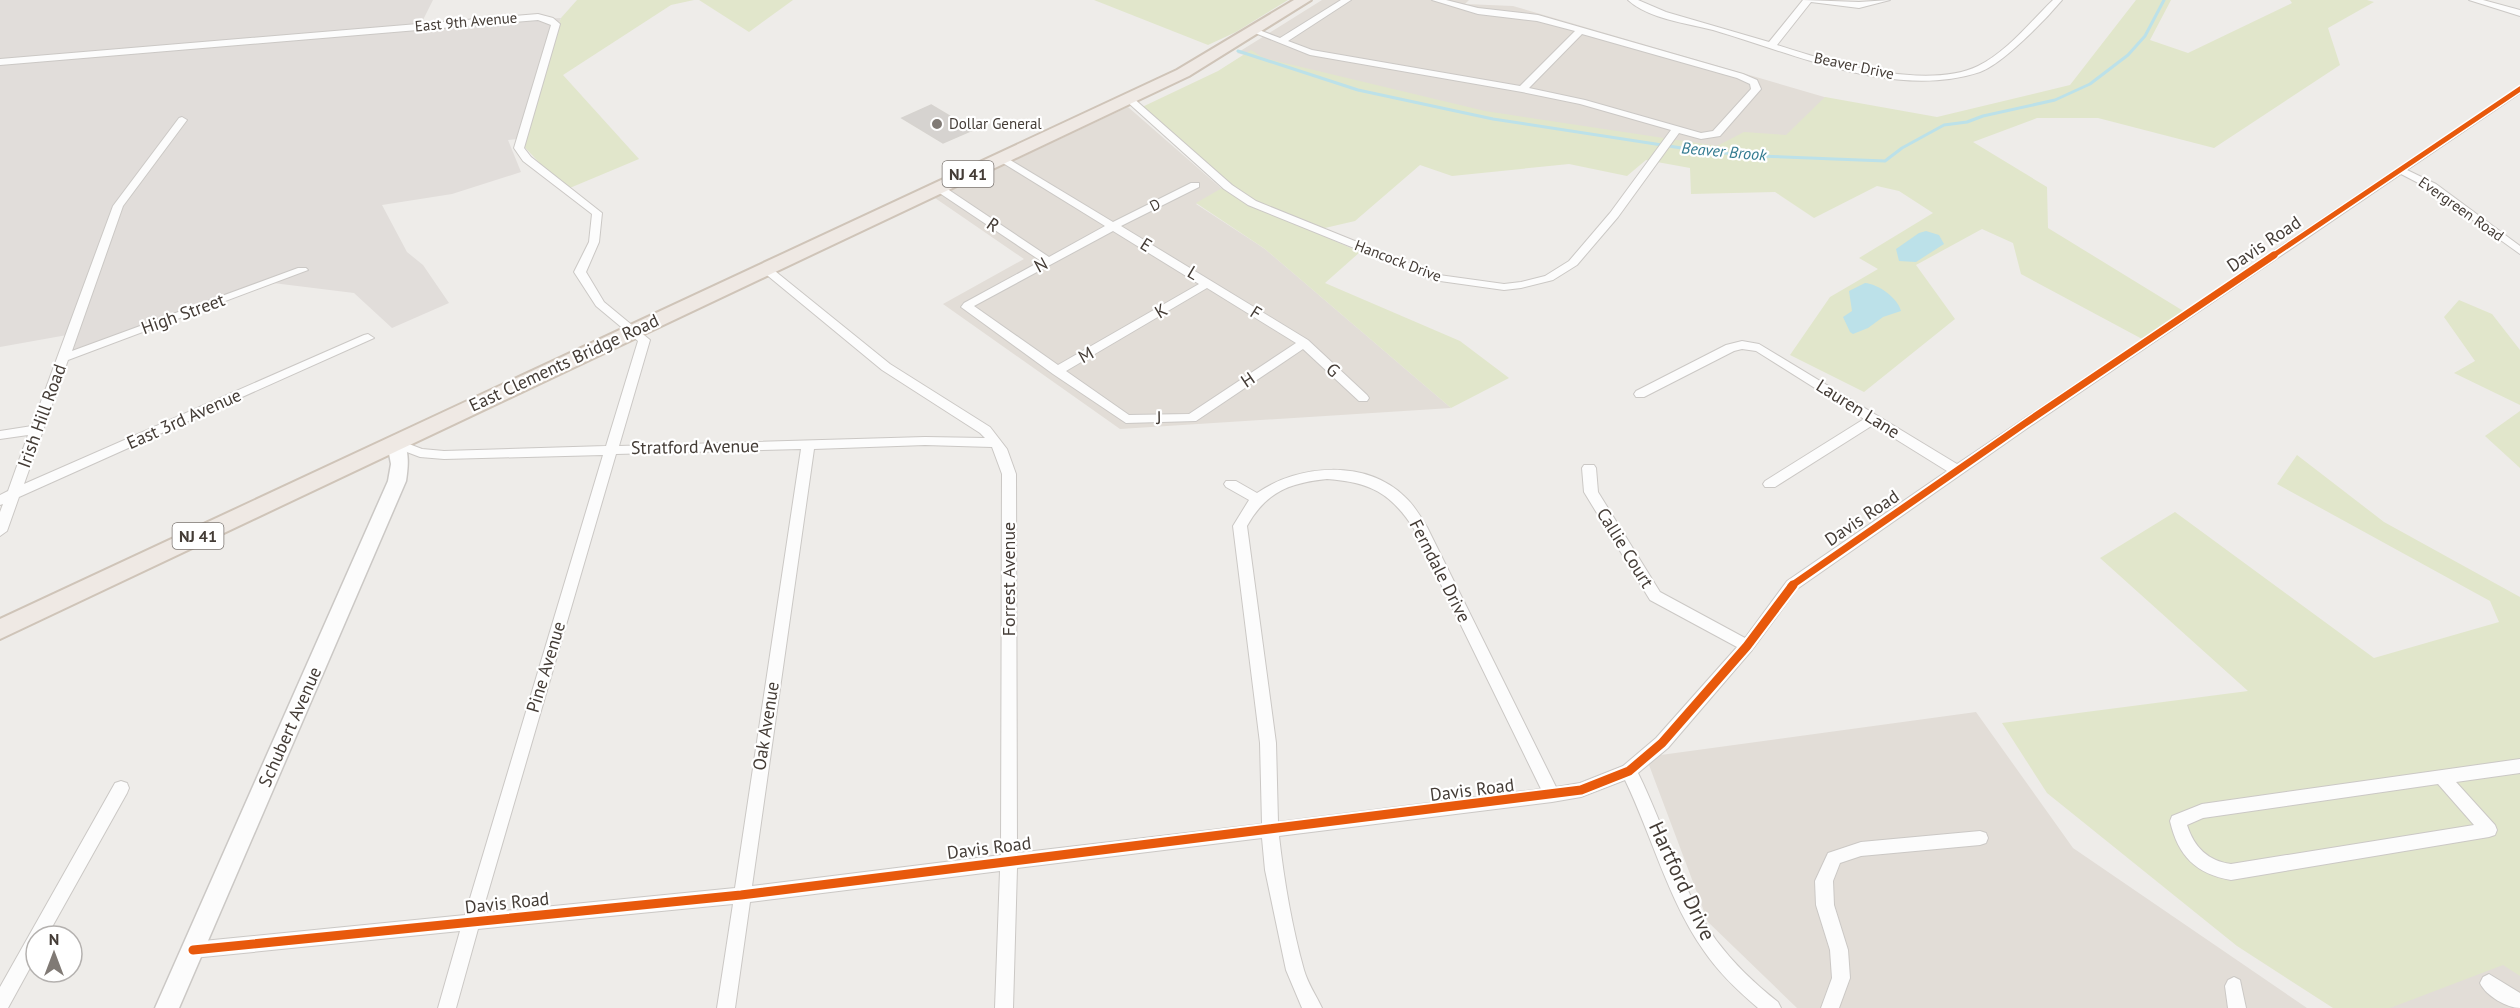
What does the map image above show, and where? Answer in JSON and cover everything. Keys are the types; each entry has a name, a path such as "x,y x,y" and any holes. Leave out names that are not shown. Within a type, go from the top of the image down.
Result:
{"main road":[{"name":"NJ 41","path":"1129,99 1183,73 1304,0"},
{"name":"East Clements Bridge Road","path":"0,630 1129,99"}],"street":[{"path":"1281,41 1347,0"},
{"path":"1254,31 1310,52 1522,89 1582,102 1701,136 1716,134 1756,89 1754,82 1740,76 1579,32 1538,18 1478,11 1436,0"},
{"name":"Beaver Drive","path":"1632,0 1771,46 1887,75 1940,76 1980,68 2058,0"},
{"path":"1771,46 1810,0 1852,5 1873,4 1886,0"},
{"path":"2472,0 2520,14"},
{"name":"East 9th Avenue","path":"0,62 501,19 538,17 550,20 556,24 519,148 527,159 597,213 594,242 580,272 599,304 620,322 635,330"},
{"path":"1522,89 1579,32"},
{"name":"Davis Road","path":"193,950 741,895 1581,790 1629,771 1662,743 1747,646 1792,585 2400,170 2516,96"},
{"name":"Hancock Drive","path":"1129,99 1228,187 1252,203 1437,278 1504,287 1549,278 1573,263 1614,215 1677,129"},
{"name":"Irish Hill Road","path":"0,531 118,206 182,120"},
{"path":"1002,158 1115,225"},
{"name":"Evergreen Road","path":"2400,170 2432,186 2520,250"},
{"name":"D","path":"1115,225 1195,185"},
{"name":"R","path":"939,188 1048,261"},
{"name":"N","path":"1057,371 967,307 1115,225"},
{"name":"E","path":"1115,225 1178,264"},
{"name":"L","path":"1178,264 1208,282"},
{"name":"Forrest Avenue","path":"766,269 886,367 985,430 1001,449 1009,474 1009,861 1004,1008"},
{"name":"High Street","path":"63,358 302,270"},
{"name":"K","path":"1115,339 1208,282"},
{"name":"F","path":"1208,282 1304,343"},
{"name":"Pine Avenue","path":"447,1008 501,816 644,340 635,330"},
{"name":"East 3rd Avenue","path":"0,500 368,338"},
{"name":"M","path":"1057,371 1115,339"},
{"name":"G","path":"1304,343 1363,398"},
{"name":"H","path":"1192,418 1304,343"},
{"name":"Lauren Lane","path":"1640,394 1730,348 1742,345 1759,348 1956,471"},
{"name":"J","path":"1057,371 1126,419 1192,418"},
{"path":"1770,484 1873,419"},
{"path":"0,435 37,430"},
{"name":"Stratford Avenue","path":"396,443 420,453 444,455 925,441 996,443"},
{"name":"Schubert Avenue","path":"168,1008 397,481 400,464 396,443"},
{"name":"Oak Avenue","path":"726,1008 808,444"},
{"name":"Callie Court","path":"1589,468 1591,492 1655,596 1747,646"},
{"name":"Ferndale Drive","path":"1313,1008 1304,995 1295,970 1274,870 1270,830 1268,743 1240,526 1257,499 1286,482 1316,475 1347,476 1376,483 1399,498 1420,527 1552,795"},
{"path":"1232,484 1257,499"},
{"path":"2442,778 2488,830 2231,872 2211,868 2196,856 2181,834 2178,821 2202,811 2520,766"},
{"name":"Hartford Drive","path":"1629,771 1646,804 1678,884 1704,936 1729,968 1772,1008"},
{"path":"45,924 121,788"},
{"path":"1830,1008 1841,978 1839,950 1825,904 1824,881 1834,858 1861,849 1980,838"},
{"path":"0,1005 24,962"},
{"path":"2489,983 2520,1004"},
{"path":"2234,986 2237,1008"}],"shaded area":[{"path":"0,0 433,0 418,30 481,21 561,18 517,139 508,140 521,172 452,194 382,205 407,252 423,265 449,303 392,328 354,293 265,282 61,361 67,335 0,347"},
{"path":"1322,0 1469,0 1465,4 1513,6 1838,101 1807,145 1724,152 1422,103 1237,53"},
{"path":"1128,107 1222,189 1196,204 1265,249 1451,408 1120,429 943,304 1024,259 935,198"},
{"path":"1976,712 2073,848 2307,1008 1797,1008 1708,922 1646,757"},
{"path":"2520,949 2520,1008 2344,1008"}],"green space":[{"path":"577,0 694,0 671,5 563,75 639,159 565,190 517,139 561,18"},
{"path":"699,0 793,0 749,32"},
{"path":"1094,0 1288,0 1236,32 1208,45"},
{"path":"2136,0 2171,0 2150,40 2188,53 2292,3 2290,0 2367,0 2374,2 2328,28 2340,65 2214,148 2098,118 2037,118 1973,142 2047,187 2048,228 2185,312 2144,340 2021,274 2013,243 1982,229 1916,265 1955,319 1864,392 1790,355 1830,297 1878,269 1859,258 1933,213 1899,191 1877,186 1814,218 1775,192 1691,194 1690,168 1646,160 1627,176 1569,164 1452,176 1420,165 1355,221 1312,231 1360,252 1325,283 1460,341 1509,378 1451,408 1265,249 1196,203 1229,184 1140,108 1218,71 1251,50 1264,58 1485,111 1717,146 1744,132 1786,135 1825,97 1937,117 2070,85"},
{"path":"2459,300 2492,314 2520,350 2520,405 2454,373 2475,361 2444,317"},
{"path":"2520,411 2520,468 2485,436"},
{"path":"2297,455 2384,522 2520,597 2520,976 2503,965 2390,1008 2333,1008 2237,946 2047,793 2002,723 2248,691 2100,558 2175,512 2374,658 2499,622 2490,601 2277,484"}],"water":[{"path":"1926,231 1939,235 1944,244 1916,262 1899,261 1896,249 1919,233"},
{"path":"1865,283 1887,292 1896,301 1901,311 1883,317 1868,328 1853,334 1843,317 1852,311 1849,291"}],"building":[{"name":"Dollar General","path":"931,105 973,130 943,143 902,118"}],"waterway":[{"name":"Beaver Brook","path":"1238,51 1358,90 1493,119 1701,151 1758,156 1885,161 1902,148 1944,125 1967,122 1983,116 2055,100 2090,84 2128,55 2145,36 2164,0"}],"cycle path":[{"path":"193,950 741,895 1581,790 1629,771 1662,743 1747,646 1792,585 2024,424 2520,89"}],"place":[{"name":"Dollar General","path":"937,124"}]}
